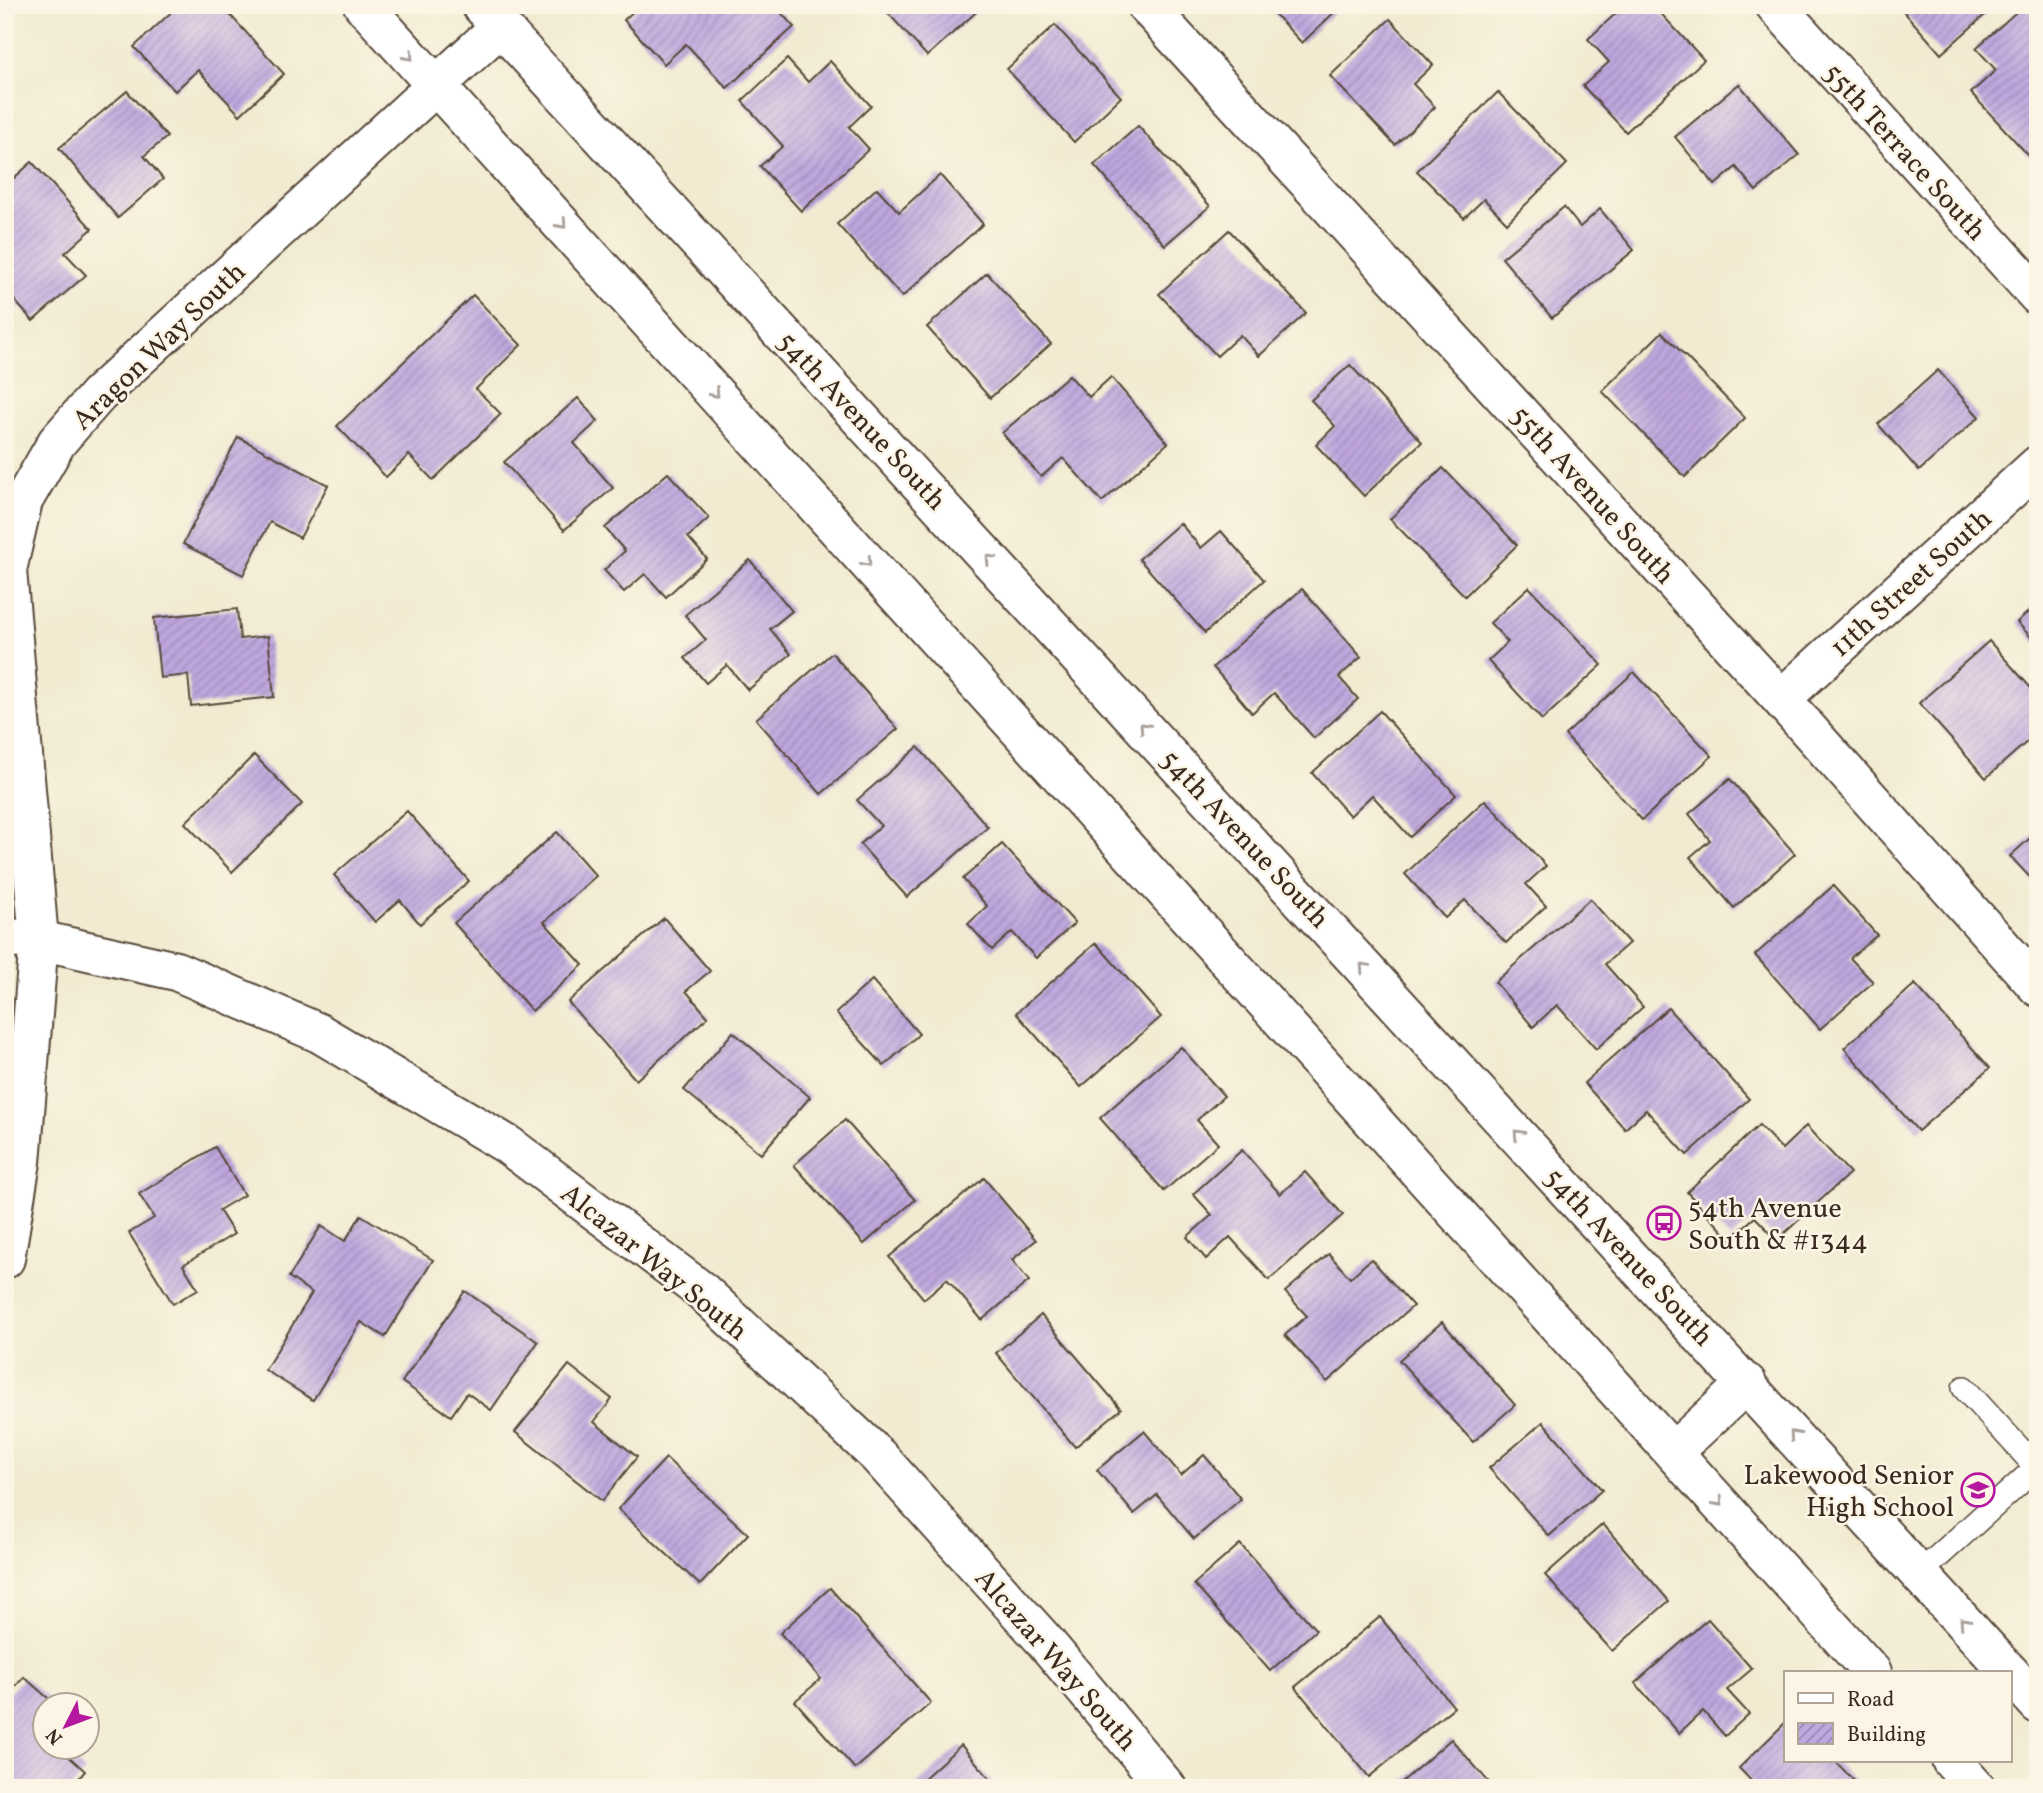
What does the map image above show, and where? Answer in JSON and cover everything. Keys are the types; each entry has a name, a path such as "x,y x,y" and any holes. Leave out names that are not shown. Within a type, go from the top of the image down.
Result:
{"street":[{"path":"363,5 1871,1671"},
{"name":"55th Avenue South","path":"1146,5 1781,699 2038,987"},
{"name":"55th Terrace South","path":"1775,5 2038,296"},
{"name":"Aragon Way South","path":"5,1259 21,1162 22,939 7,570 23,501 57,442 98,395 436,85 491,16"},
{"name":"54th Avenue South","path":"491,16 2009,1671"},
{"name":"11th Street South","path":"1781,699 2038,465"},
{"name":"Alcazar Way South","path":"22,939 176,971 319,1033 519,1153 703,1292 878,1457 1042,1638 1167,1788"},
{"path":"1673,1452 1747,1383"},
{"name":"54th Avenue South","path":"2011,1673 2038,1704"},
{"path":"1953,1762 1976,1788"}],"lane":[{"path":"1920,1573 2037,1467 1964,1388"}],"building":[{"path":"179,5 221,5 284,74 240,115 198,70 175,91 134,47"},
{"path":"640,5 774,5 794,27 727,88 686,44 664,64 624,20"},
{"path":"896,5 984,5 927,56 887,12"},
{"path":"1266,5 1342,5 1302,43"},
{"path":"1625,5 1653,5 1704,60 1626,132 1583,86 1609,62 1588,39"},
{"path":"1898,5 1996,5 1941,54"},
{"path":"2024,5 2038,5 2038,148 2029,156 1971,93 1996,70 1976,48"},
{"path":"1390,19 1433,65 1413,84 1435,107 1395,145 1330,76"},
{"path":"1055,25 1121,97 1074,142 1007,69"},
{"path":"787,59 808,82 830,61 871,106 849,127 869,149 801,211 760,166 783,146 742,101"},
{"path":"1739,84 1799,155 1756,191 1736,167 1715,185 1675,137"},
{"path":"127,91 167,137 144,156 163,179 118,218 59,148"},
{"path":"1498,92 1567,164 1507,223 1484,199 1464,218 1417,171"},
{"path":"1138,126 1210,206 1165,245 1094,165"},
{"path":"32,162 92,229 65,253 86,275 33,321 5,290 5,186"},
{"path":"940,175 983,224 902,297 837,224 877,188 899,212"},
{"path":"1564,207 1580,227 1600,209 1634,250 1552,318 1502,258"},
{"path":"1229,230 1306,313 1259,356 1240,335 1217,356 1159,294"},
{"path":"987,273 1051,344 990,398 927,327"},
{"path":"473,295 521,345 476,389 501,414 433,480 409,455 386,477 337,426"},
{"path":"1662,332 1745,418 1685,477 1602,391"},
{"path":"1350,365 1422,442 1364,496 1316,445 1335,426 1311,400"},
{"path":"1938,370 1979,417 1919,471 1878,424"},
{"path":"1069,375 1089,397 1111,377 1168,443 1102,502 1063,458 1041,477 1002,433"},
{"path":"578,398 598,421 574,443 613,488 564,530 504,462"},
{"path":"238,437 328,485 300,538 270,522 243,575 183,544"},
{"path":"1443,468 1517,545 1465,596 1390,519"},
{"path":"668,473 709,518 688,537 707,559 666,597 645,574 624,592 604,570 625,551 605,528"},
{"path":"1180,523 1201,548 1221,531 1264,580 1205,633 1139,559"},
{"path":"750,560 792,611 770,629 791,654 748,690 727,665 706,683 685,658 706,640 685,615"},
{"path":"1529,587 1602,665 1542,720 1488,661 1508,642 1490,623"},
{"path":"1302,589 1361,657 1339,677 1358,699 1314,738 1274,693 1252,713 1213,667"},
{"path":"2038,603 2038,645 2017,622"},
{"path":"237,609 240,639 268,636 274,697 191,706 188,675 160,678 154,618"},
{"path":"1989,641 2038,696 2038,732 1986,778 1919,703"},
{"path":"832,653 898,729 821,794 756,719"},
{"path":"1634,672 1712,756 1642,820 1565,735"},
{"path":"1380,711 1456,795 1410,837 1372,795 1350,816 1312,773"},
{"path":"918,747 988,827 907,897 860,844 881,826 857,800"},
{"path":"254,755 302,804 232,872 185,823"},
{"path":"1730,779 1795,854 1734,908 1690,857 1710,840 1689,814"},
{"path":"1485,800 1546,866 1526,884 1546,906 1506,943 1465,900 1445,918 1405,874"},
{"path":"407,811 469,881 420,924 400,900 375,922 334,875"},
{"path":"2038,831 2038,886 2010,856"},
{"path":"557,832 596,876 544,922 583,965 532,1011 454,923"},
{"path":"1002,844 1075,923 1036,958 1012,932 992,950 968,924 987,906 963,879"},
{"path":"1833,886 1877,935 1850,958 1873,982 1820,1029 1755,955"},
{"path":"1590,899 1629,943 1605,964 1643,1007 1596,1049 1557,1005 1533,1027 1495,982"},
{"path":"664,918 710,971 686,991 708,1017 636,1080 568,1002"},
{"path":"1096,943 1161,1017 1081,1087 1016,1013"},
{"path":"872,980 919,1034 884,1066 836,1013"},
{"path":"1915,984 1990,1068 1918,1131 1844,1048"},
{"path":"1668,1008 1749,1099 1687,1155 1646,1110 1625,1129 1584,1083"},
{"path":"733,1032 810,1097 761,1154 684,1090"},
{"path":"1181,1047 1224,1096 1197,1120 1218,1144 1164,1191 1100,1118"},
{"path":"845,1120 915,1200 864,1244 794,1165"},
{"path":"1759,1125 1782,1149 1806,1126 1850,1173 1777,1240 1755,1217 1730,1239 1687,1192"},
{"path":"215,1147 244,1195 219,1210 234,1234 183,1265 198,1289 173,1304 129,1233 154,1218 139,1194"},
{"path":"1242,1150 1280,1194 1305,1172 1343,1215 1269,1280 1230,1237 1206,1259 1187,1237 1212,1215 1193,1194"},
{"path":"984,1178 1036,1240 1012,1260 1029,1281 982,1320 947,1279 924,1299 889,1257"},
{"path":"361,1215 433,1260 385,1337 361,1322 313,1400 265,1370 312,1293 289,1277 321,1226 345,1241"},
{"path":"1329,1254 1350,1278 1371,1259 1413,1306 1327,1382 1285,1335 1307,1316 1285,1292"},
{"path":"465,1291 538,1342 491,1410 467,1393 451,1416 402,1382"},
{"path":"1041,1315 1121,1409 1075,1447 996,1353"},
{"path":"1442,1322 1515,1405 1473,1442 1399,1360"},
{"path":"569,1365 612,1399 594,1422 637,1457 602,1501 515,1432"},
{"path":"1543,1422 1602,1490 1549,1536 1489,1468"},
{"path":"1144,1431 1181,1475 1204,1455 1241,1499 1194,1539 1157,1495 1134,1514 1097,1470"},
{"path":"666,1458 748,1534 700,1585 618,1509"},
{"path":"1603,1524 1669,1601 1612,1651 1545,1575"},
{"path":"1240,1544 1316,1630 1270,1671 1194,1584"},
{"path":"830,1588 931,1703 855,1769 795,1701 821,1679 780,1633"},
{"path":"1380,1617 1454,1707 1369,1777 1295,1687"},
{"path":"1708,1619 1752,1669 1727,1690 1749,1714 1725,1736 1703,1711 1679,1733 1635,1683"},
{"path":"24,1677 41,1692 32,1692 32,1762 75,1762 85,1771 71,1788 5,1788 5,1698"},
{"path":"1784,1724 1784,1762 1836,1762 1861,1788 1758,1788 1739,1768"},
{"path":"1451,1739 1494,1788 1395,1788"},
{"path":"961,1745 998,1788 913,1788"}],"place":[{"name":"54th Avenue South & #1344","path":"1664,1223"},
{"name":"Lakewood Senior High School","path":"1978,1490"}]}
